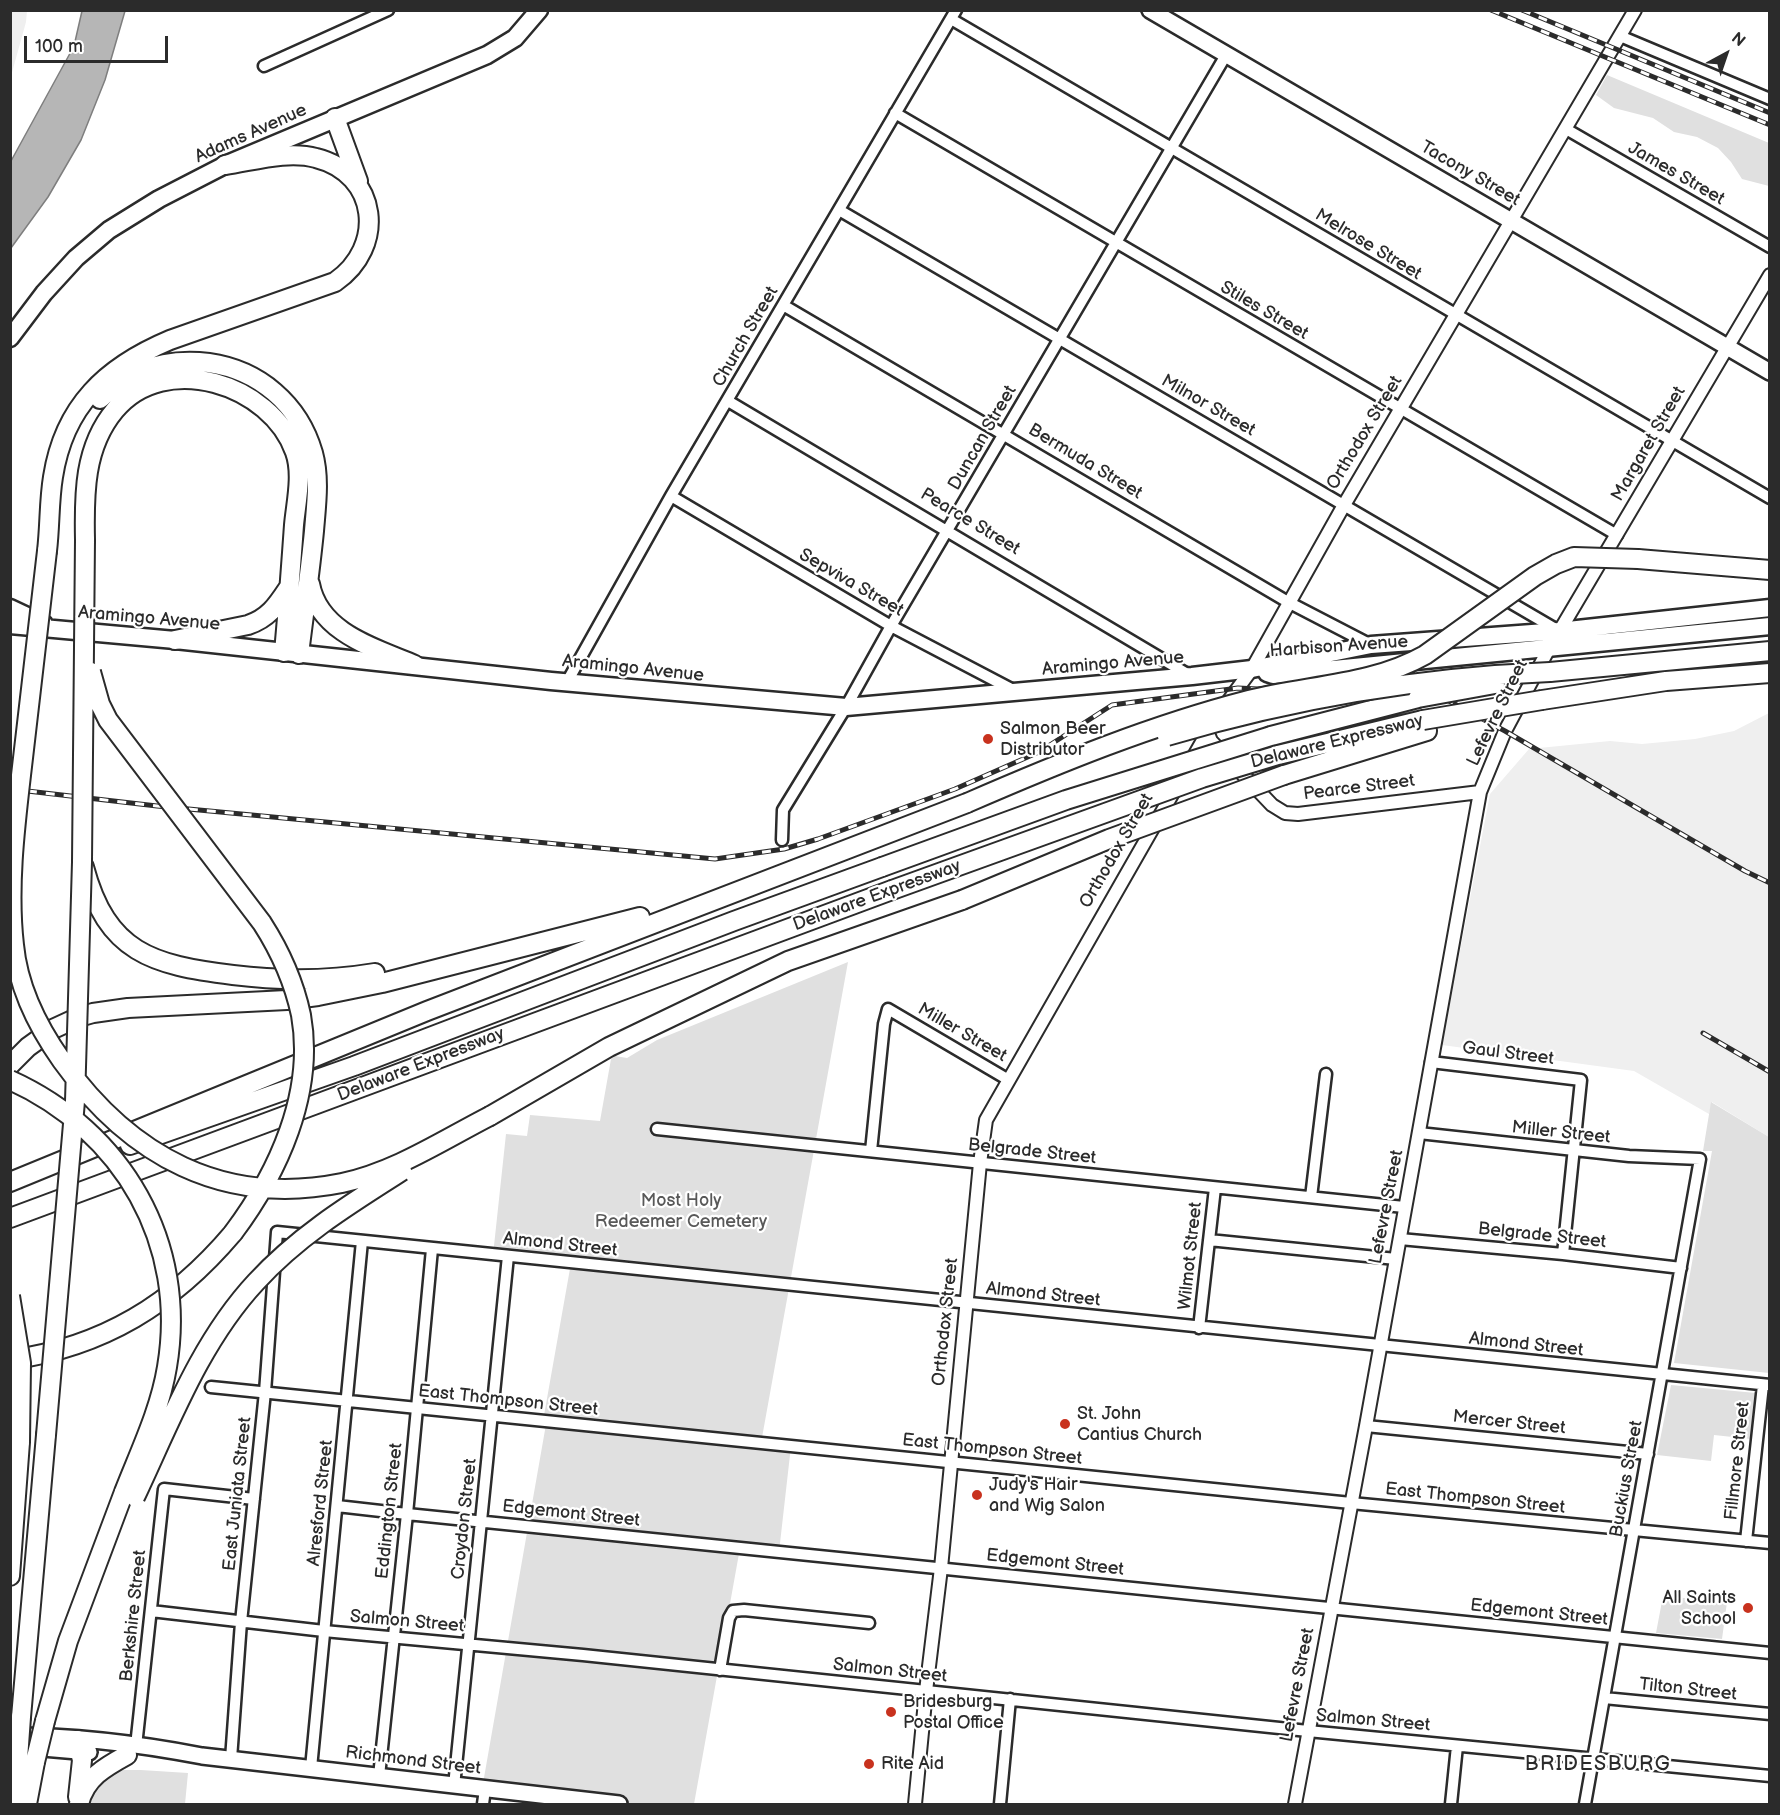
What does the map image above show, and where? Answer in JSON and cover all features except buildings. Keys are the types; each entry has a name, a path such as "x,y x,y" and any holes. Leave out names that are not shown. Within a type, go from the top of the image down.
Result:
{"highway":[{"path":"335,118 369,215 367,240 357,261 344,276 327,285 170,340 143,351 118,366 78,407 62,439 52,479 51,520 17,814 12,922 19,974 27,998 54,1050 110,1119 150,1150 188,1169 219,1180 271,1188 295,1189 365,1177 387,1169 490,1116"},
{"path":"225,165 283,156 315,157 343,170 361,189"},
{"path":"51,520 69,444 92,407 108,390 124,379 152,366 169,362 223,365 246,373 270,388 293,411 314,455 317,481 309,578 291,653"},
{"path":"27,1804 27,1760 21,1717 75,1101 82,862 85,650 84,504 96,439 116,409 134,394 158,383 174,379 202,380 238,392 266,410 289,438 296,454 297,487 290,586 291,653"},
{"path":"10,1182 427,1011 875,839 1105,746 1190,716 1288,691 1382,674 1406,666 1425,655 1535,576 1574,557 1638,559 1770,570"},
{"path":"309,578 311,592 318,605 337,628 366,644 415,665"},
{"path":"175,640 259,621 273,611 290,586"},
{"path":"10,1360 61,1351 123,1325 164,1300 199,1270 233,1233 256,1200 267,1179 292,1117 298,1094 303,1051 301,1016 296,995 281,957 262,923 108,720 94,686 85,650"},
{"name":"Delaware Expressway","path":"10,1188 354,1066 734,921 1066,800 1271,736 1418,698 1550,672 1770,651"},
{"path":"967,803 1210,723 1308,700 1456,677 1550,672"},
{"path":"15,1804 27,1760 45,1721 68,1641 130,1495 190,1380 205,1352 255,1283 323,1223 490,1116 609,1047 788,961 962,900 1109,839 1425,726 1599,690 1666,681 1770,673"},
{"name":"Delaware Expressway","path":"10,1218 892,890 1202,778 1278,755 1425,726"},
{"path":"10,835 17,814"},
{"path":"82,862 90,889 112,928 135,948 156,960 177,967 266,979 294,980 346,978 479,958"},
{"path":"10,1065 28,1047 53,1029 79,1017 110,1011 318,996 382,983 610,926 779,875"},
{"path":"10,1080 62,1109 79,1122 106,1149 120,1166 142,1203 152,1223 164,1261 171,1323 167,1368 130,1495"},
{"path":"10,1296 21,1364 20,1442 10,1576"},
{"path":"78,1804 82,1760 79,1745"},
{"path":"78,1804 84,1789 94,1777 132,1751"}],"main road":[{"name":"Adams Avenue","path":"10,338 60,273 98,239 159,199 225,165 487,55 515,38 539,10"},
{"name":"Tacony Street","path":"1150,10 1770,372"},
{"path":"10,608 56,630"},
{"name":"Harbison Avenue","path":"1252,669 1273,675 1397,664 1770,608"},
{"name":"Aramingo Avenue","path":"10,625 717,697 846,707 1018,693 1252,669"},
{"name":"Harbison Avenue","path":"1252,669 1371,645 1555,639 1770,626"},
{"name":"Richmond Street","path":"10,1738 43,1748 79,1745 168,1758 202,1756 379,1776 454,1786 484,1797 619,1804"}],"street":[{"path":"264,66 388,10"},
{"name":"Orthodox Street","path":"915,1804 986,1120 1007,1079 1207,730 1252,669 1344,505 1635,10"},
{"name":"Church Street","path":"567,682 671,496 953,15"},
{"name":"Melrose Street","path":"953,15 1455,315 1770,498"},
{"path":"1620,36 1770,99"},
{"name":"Duncan Street","path":"782,840 783,810 846,707 891,626 1226,55"},
{"name":"Stiles Street","path":"895,113 1617,535"},
{"name":"James Street","path":"1566,129 1770,247"},
{"name":"Milnor Street","path":"839,210 1344,505 1555,639"},
{"name":"Margaret Street","path":"1555,639 1671,439 1770,275"},
{"name":"Bermuda Street","path":"783,305 1288,602 1371,645"},
{"name":"Pearce Street","path":"728,401 1192,676"},
{"name":"Sepviva Street","path":"671,496 891,626 1018,693"},
{"name":"Lefevre Street","path":"1295,1804 1366,1426 1480,792 1505,731 1555,639"},
{"name":"Pearce Street","path":"1207,730 1211,741 1232,764 1272,805 1286,813 1298,814 1480,792"},
{"name":"Miller Street","path":"872,1151 884,1024 888,1009 1007,1079"},
{"name":"Gaul Street","path":"1431,1062 1580,1079 1573,1151"},
{"path":"1311,1197 1326,1074"},
{"name":"Belgrade Street","path":"657,1129 1404,1207"},
{"name":"Miller Street","path":"1419,1133 1573,1151 1700,1159"},
{"path":"1563,1254 1573,1151"},
{"name":"Buckius Street","path":"1585,1804 1700,1159"},
{"name":"Wilmot Street","path":"1199,1328 1215,1188"},
{"name":"Almond Street","path":"277,1232 1766,1385"},
{"name":"East Juniata Street","path":"231,1759 241,1622 265,1392 277,1232"},
{"name":"Belgrade Street","path":"1400,1239 1563,1254 1681,1268"},
{"path":"1209,1240 1396,1259"},
{"name":"Alresford Street","path":"311,1768 362,1241"},
{"name":"Eddington Street","path":"379,1776 432,1248"},
{"name":"Croydon Street","path":"454,1786 508,1256"},
{"name":"Fillmore Street","path":"1746,1541 1766,1385"},
{"name":"East Thompson Street","path":"211,1386 1351,1503 1770,1543"},
{"name":"Mercer Street","path":"1366,1426 1648,1454"},
{"name":"Berkshire Street","path":"132,1751 151,1611 164,1489 254,1499"},
{"name":"Edgemont Street","path":"337,1506 1770,1653"},
{"path":"720,1670 729,1618 733,1611 744,1610 869,1623"},
{"name":"Salmon Street","path":"151,1611 324,1631 1770,1776"},
{"name":"Tilton Street","path":"1604,1698 1770,1714"},
{"path":"1000,1804 1010,1700"},
{"path":"1451,1804 1457,1746"}],"shaded area":[{"path":"11,10 27,11 11,76"},
{"path":"82,11 125,11 105,80 81,140 48,197 11,248 11,161 74,46"},
{"path":"1769,713 1769,1137 1712,1102 1709,1114 1634,1071 1442,1045 1490,794 1529,749 1610,741 1642,744 1695,739 1734,731"}],"green space":[{"path":"1607,75 1769,143 1769,186 1742,179 1718,148 1697,137 1674,132 1653,118 1614,108 1596,95"},
{"name":"Most Holy Redeemer Cemetery","path":"848,962 761,1443 791,1446 779,1552 740,1548 694,1804 619,1804 482,1789 545,1430 543,1421 571,1263 493,1255 506,1134 527,1136 530,1115 600,1121 611,1059 615,1056 627,1058 657,1040"},
{"path":"1711,1102 1769,1137 1769,1373 1674,1363 1712,1151 1703,1151"},
{"path":"1671,1385 1756,1393 1751,1439 1714,1435 1711,1461 1657,1455"},
{"path":"1663,1596 1727,1602 1722,1639 1656,1633"},
{"path":"119,1770 188,1773 185,1804 87,1804 87,1795 109,1774"}],"railway":[{"path":"1491,10 1770,125"},
{"path":"1522,10 1770,113"},
{"path":"10,789 157,806 715,859 784,849 818,839 955,789 1039,752 1112,705 1238,688 1258,689 1354,678 1395,682 1438,695 1505,731 1745,871 1770,883"},
{"path":"1703,1033 1770,1072"}],"place":[{"name":"Salmon Beer Distributor","path":"988,739"},
{"name":"St. John Cantius Church","path":"1065,1424"},
{"name":"Judy's Hair and Wig Salon","path":"977,1495"},
{"name":"All Saints School","path":"1748,1608"},
{"name":"Bridesburg Postal Office","path":"891,1712"},
{"name":"Rite Aid","path":"869,1764"}],"district":[{"name":"BRIDESBURG","path":"1598,1765"}]}
